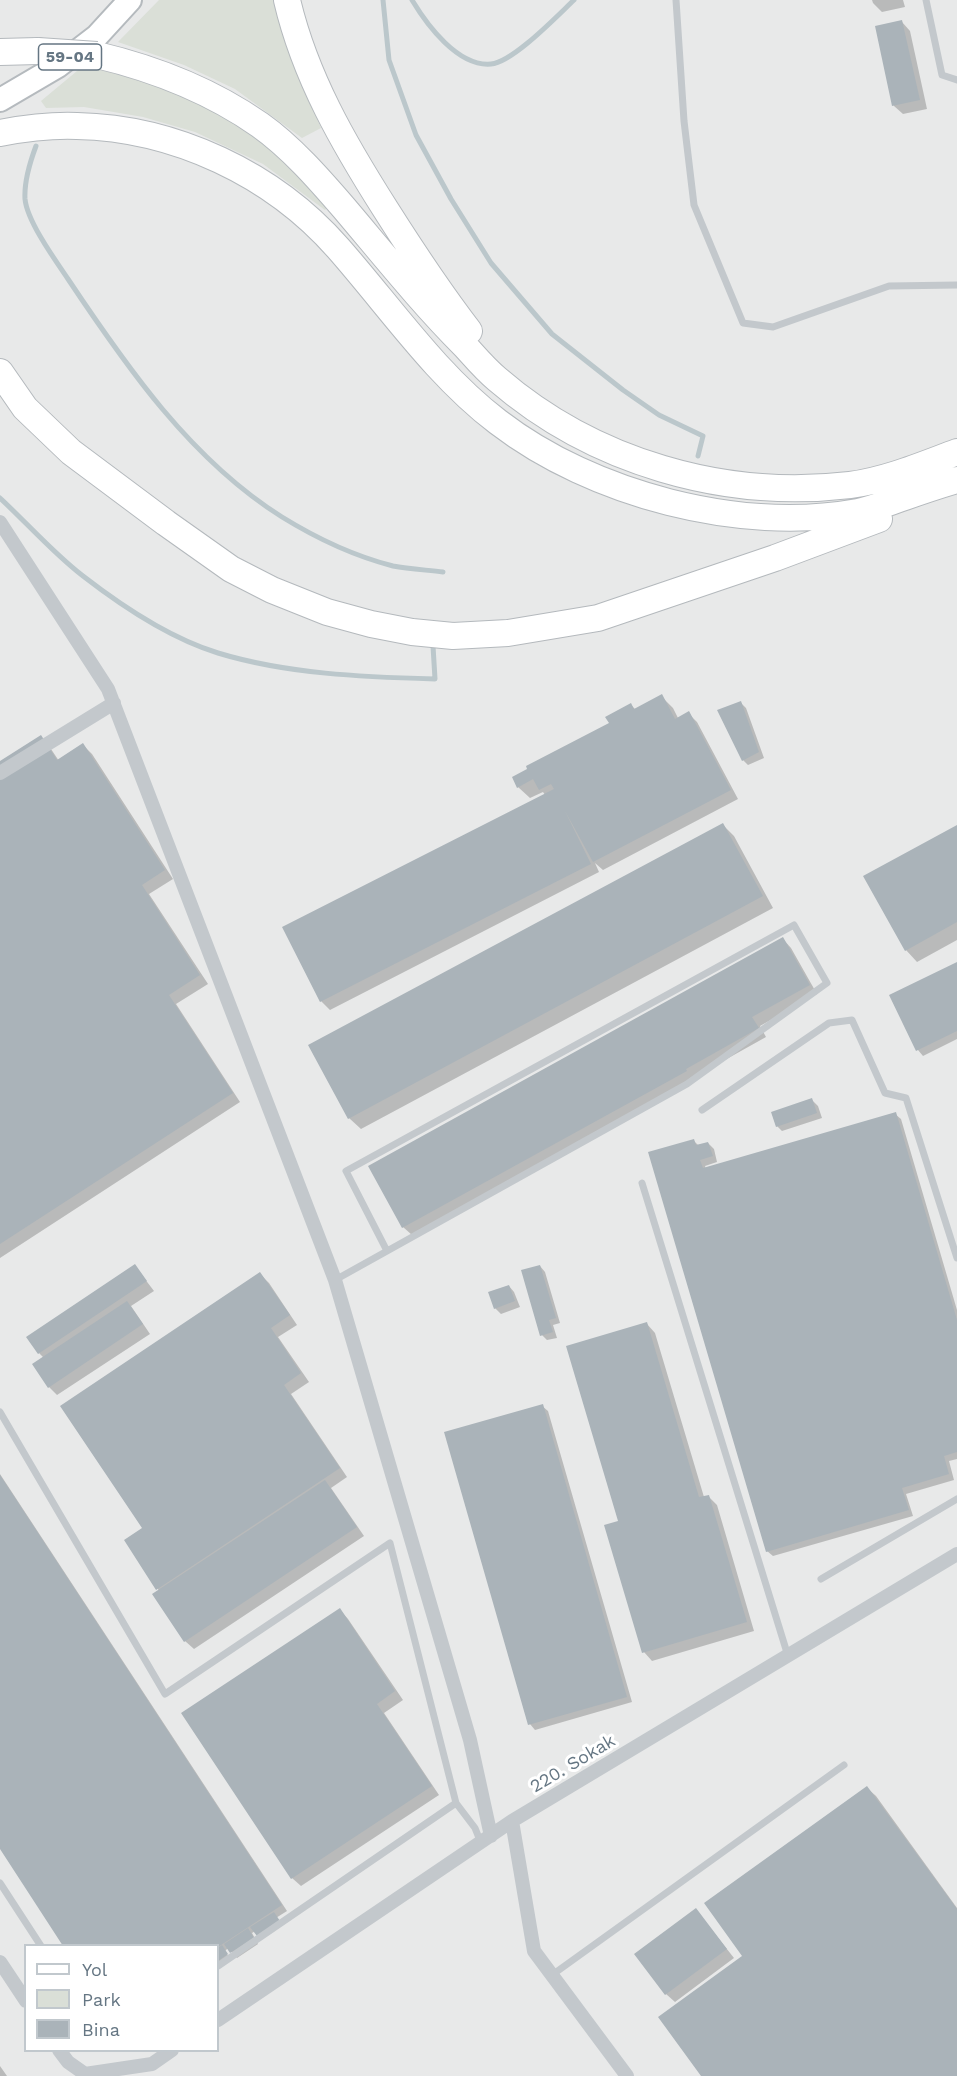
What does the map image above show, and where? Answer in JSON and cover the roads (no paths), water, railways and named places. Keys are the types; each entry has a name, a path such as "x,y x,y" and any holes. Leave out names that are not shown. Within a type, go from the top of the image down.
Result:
{"highway":[{"path":"287,0 306,62 326,109 352,158 454,312 481,347 585,440"},
{"path":"0,51 97,55 155,71 183,81 262,126 312,171 440,321 497,379 585,440 631,460 686,476 770,487 850,485 883,478 957,452"},
{"path":"0,133 36,127 78,126 136,132 190,147 244,171 299,210 336,245 436,363 462,391 498,423 572,467 608,482 680,505 724,513 767,517 859,512 957,480"},
{"path":"0,372 25,408 71,452 231,569 272,590 327,612 412,632 453,636 508,633 598,618 775,558 917,504 957,486"}],"main road":[{"name":"59-04","path":"0,100 58,66 97,36 130,0"}],"street":[{"path":"0,522 102,679 114,703 335,1280 470,1740 486,1839"},
{"path":"0,773 114,703"},
{"name":"220. Sokak","path":"219,2019 512,1821 957,1554"},
{"path":"512,1821 534,1951 627,2076"},
{"path":"0,1962 24,1998"},
{"path":"60,2052 68,2062 85,2075 152,2064 169,2052"}],"lane":[{"path":"676,0 684,121 694,205 743,323 772,327 889,286 957,285"},
{"path":"926,0 942,75 957,80"},
{"path":"335,1280 687,1084 826,983 794,926 346,1170 387,1251"},
{"path":"702,1110 830,1023 852,1020 885,1093 906,1098 957,1258"},
{"path":"642,1183 788,1656"},
{"path":"0,1412 165,1694 390,1543 456,1803 486,1839"},
{"path":"821,1579 957,1499"},
{"path":"552,1975 844,1765"},
{"path":"219,1965 456,1803"},
{"path":"0,1883 40,1944"}],"waterway":[{"path":"383,0 389,60 416,135 451,199 491,263 552,334 659,415 703,436 698,456"},
{"path":"412,0 435,32 455,52 467,59 491,64 522,47 574,0"},
{"path":"36,146 25,185 27,208 36,229 56,262 137,378 190,440 249,494 308,532 336,546 378,562 443,572"},
{"path":"0,498 83,576 147,620 200,647 244,660 298,670 435,679 433,646"}]}
